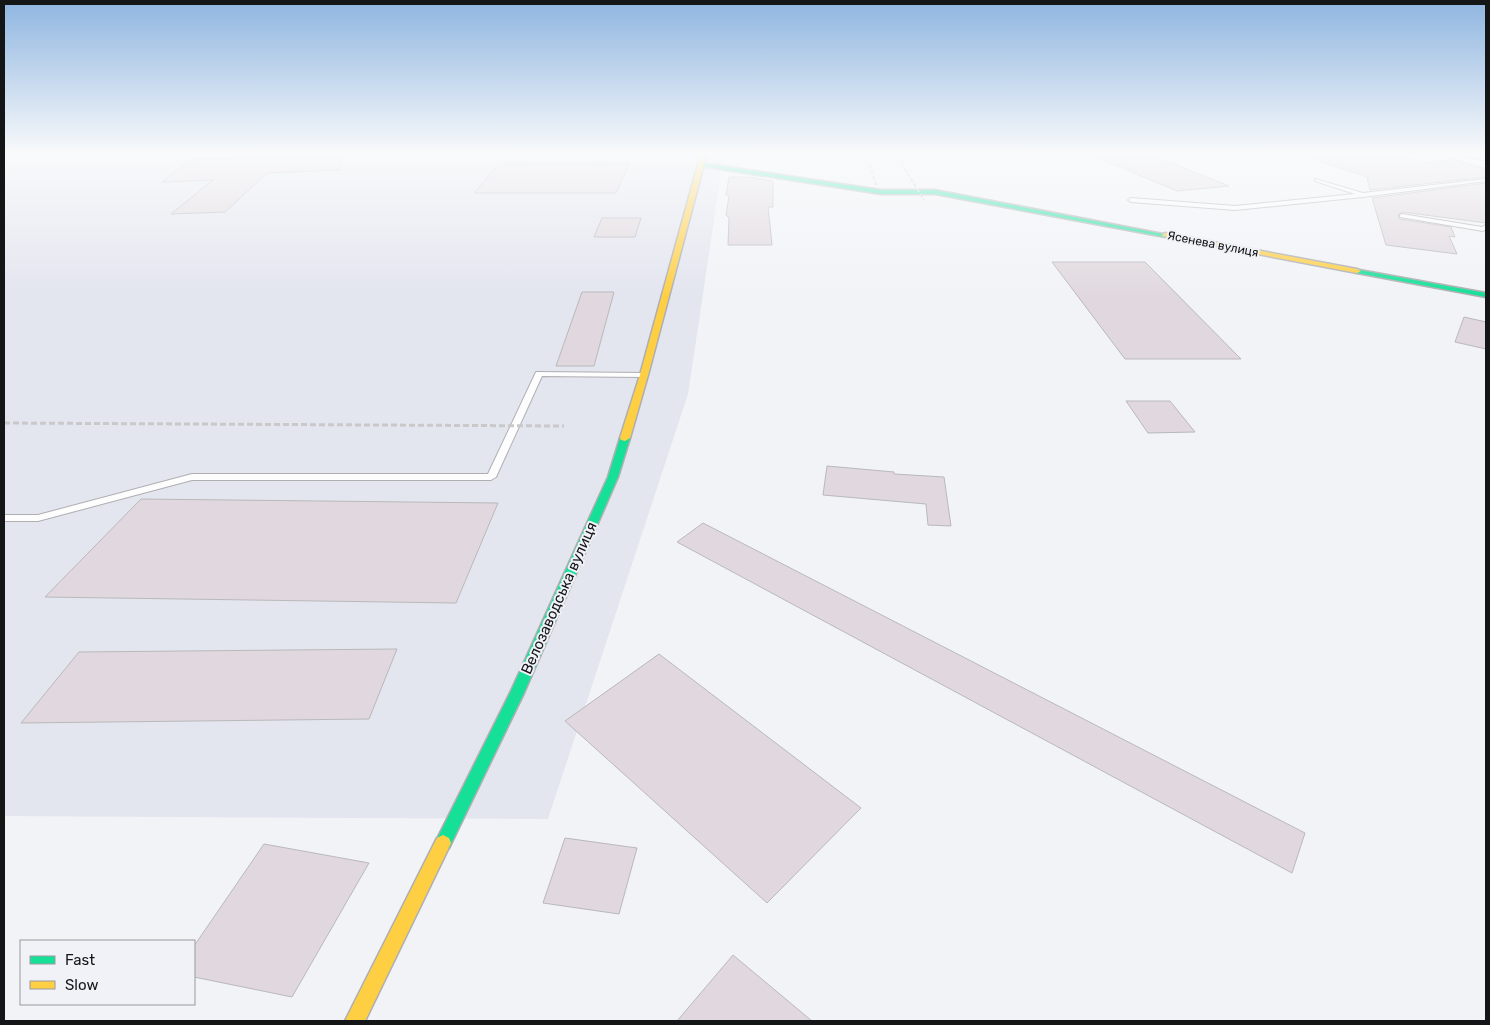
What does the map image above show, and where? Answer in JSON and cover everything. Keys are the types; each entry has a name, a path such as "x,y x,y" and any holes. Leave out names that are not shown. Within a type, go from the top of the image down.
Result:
{"street":[{"name":"Велозаводська вулиця","path":"355,1021 517,693 613,478 644,375 692,201"},
{"name":"Ясенева вулиця","path":"982,201 1486,295"}],"lane":[{"path":"1142,201 1236,208 1306,201"},
{"path":"1402,216 1483,230 1486,227"},
{"path":"4,518 38,518 192,478 491,478 540,374 644,375"}],"shaded area":[{"path":"4,201 717,201 688,394 548,819 4,816"}],"building":[{"path":"187,201 237,201 225,212 171,214"},
{"path":"728,201 773,201 773,207 768,207 772,245 728,245 729,218 726,215"},
{"path":"1373,201 1486,201 1486,223 1402,212 1398,215 1400,219 1451,227 1455,237 1449,236 1457,254 1386,245"},
{"path":"602,218 641,218 635,237 594,237"},
{"path":"1052,262 1145,262 1241,359 1125,359"},
{"path":"582,292 614,292 594,366 556,366"},
{"path":"1464,317 1486,322 1486,349 1455,342"},
{"path":"1126,401 1170,401 1195,432 1148,433"},
{"path":"827,466 894,472 894,474 944,477 951,526 928,525 926,504 823,495"},
{"path":"141,499 498,503 456,603 45,597"},
{"path":"703,523 1305,833 1292,873 677,542"},
{"path":"397,649 369,719 21,723 79,652"},
{"path":"659,654 861,808 767,903 565,721"},
{"path":"565,838 637,848 619,914 543,903"},
{"path":"264,844 369,863 292,997 195,977 195,945"},
{"path":"733,955 812,1021 677,1021"}],"railway":[{"path":"4,423 564,426"}],"traffic: fast":[{"path":"982,201 1165,235"},
{"path":"1357,271 1486,295"},
{"path":"443,843 517,693 613,477 625,438"}],"traffic: slow":[{"path":"625,438 691,201"},
{"path":"1165,235 1357,271"},
{"path":"355,1021 443,843"}]}
